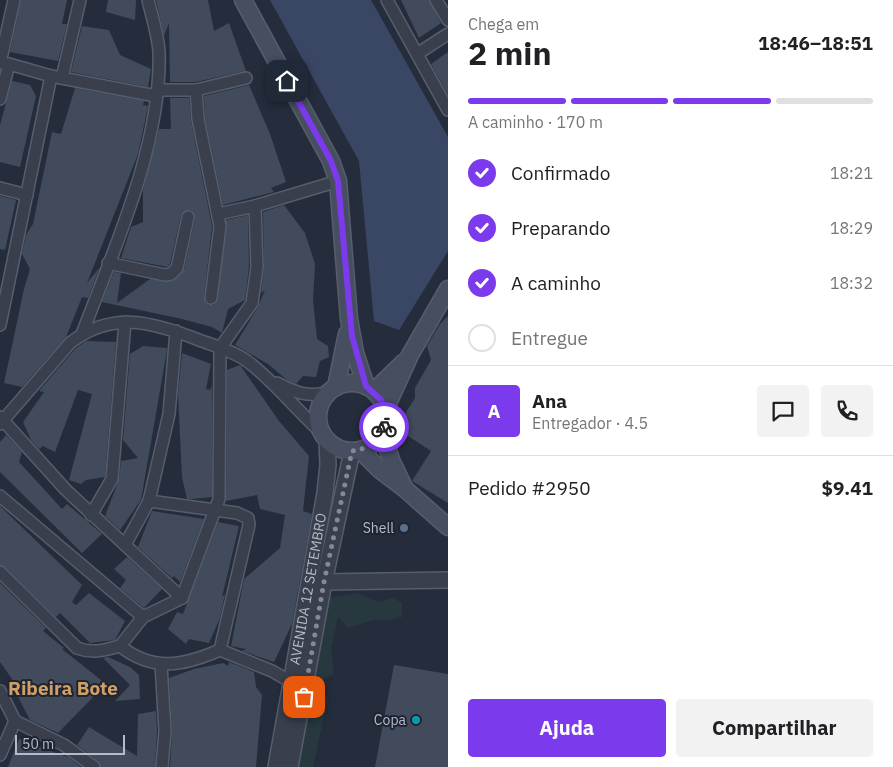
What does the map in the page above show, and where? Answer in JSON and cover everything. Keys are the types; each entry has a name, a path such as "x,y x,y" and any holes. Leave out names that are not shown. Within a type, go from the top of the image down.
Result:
{"main road":[{"path":"243,0 331,161 338,181 349,319 355,353 370,388 385,410"},
{"path":"405,489 391,460 383,432 385,410 410,355 448,289"},
{"path":"349,319 344,353 332,390 318,411 324,436 334,446 356,451 405,489 448,527"},
{"path":"370,388 410,355"},
{"path":"332,390 346,383 370,388"},
{"path":"356,451 377,440 383,432"}],"street":[{"path":"0,99 3,63 14,0"},
{"path":"0,325 27,195 57,77 80,0"},
{"path":"82,334 133,197 150,131 157,93 159,51 148,0"},
{"path":"387,0 448,110"},
{"path":"436,0 448,20"},
{"path":"417,54 448,34"},
{"path":"3,63 57,77 157,93 196,90 246,78"},
{"path":"196,90 198,119 220,226 211,298"},
{"path":"218,214 255,206 338,181"},
{"path":"0,188 27,195"},
{"path":"0,572 77,648 88,652 99,652 120,646 143,617 182,598 219,499 220,348 252,303 257,267 255,206"},
{"path":"108,263 165,275 171,274 177,268 188,217"},
{"path":"91,515 112,479 125,322"},
{"path":"182,598 91,515 1,421 70,343 82,334 104,324 125,322 146,323 176,331 246,360 265,376 324,436"},
{"path":"124,545 149,501 169,414 176,331"},
{"path":"265,376 298,394 314,396 332,390"},
{"name":"AVENIDA 12 SETEMBRO","path":"276,767 327,478 324,436"},
{"name":"AVENIDA 12 SETEMBRO","path":"290,767 324,582 356,451"},
{"path":"0,496 143,617"},
{"path":"149,501 244,515 248,518 249,525 220,650"},
{"path":"308,584 324,582 448,580"},
{"path":"120,646 134,657 161,664 194,661 220,650 272,670 291,682 306,684"},
{"path":"161,664 165,731 162,767"},
{"path":"0,691 15,721 64,744 94,767"},
{"path":"0,755 15,721"}],"shaded area":[{"path":"358,593 378,602 393,598 402,603 402,617 388,620 373,620 349,628 338,617 331,648 334,674 321,680 312,674 327,598"},
{"path":"321,690 328,698 313,767 297,767 304,708 312,694"}],"water":[{"path":"270,0 371,0 448,137 448,251 399,330 374,321 359,161"}],"building":[{"path":"21,0 67,0 62,24 67,24 58,61 10,52"},
{"path":"108,0 136,0 135,20 106,12"},
{"path":"156,0 208,0 214,31 229,23 246,71 195,82 170,82 169,23 164,36"},
{"path":"401,0 429,0 441,23 419,38"},
{"path":"82,26 109,30 120,55 151,69 148,87 71,72"},
{"path":"448,52 448,95 431,64"},
{"path":"12,81 30,85 36,96 20,167 0,162 0,125"},
{"path":"249,85 270,134 286,182 271,188 274,192 223,205 205,118 204,96"},
{"path":"75,88 144,101 143,105 148,106 138,154 87,283 100,267 88,298 82,297 66,337 22,387 4,383 30,269 22,254 26,235 33,224 52,132 61,134"},
{"path":"170,98 189,98 191,121 212,226 204,297 207,304 214,305 218,299 226,220 248,215 249,267 245,300 228,309 222,333 212,327 182,319 102,302 114,272 121,273 117,303 150,279 172,281 184,270 195,219 193,212 189,210 181,215 170,264 167,267 121,258 131,227 143,222 143,190 159,129 171,129"},
{"path":"0,196 16,200 5,250 0,249"},
{"path":"284,205 305,233 315,264 313,300 317,339 328,346 329,357 320,361 316,377 303,376 296,384 287,380 268,364 235,345 258,307 265,290 261,293 264,267 263,212"},
{"path":"448,316 448,503 412,481 431,451 396,428 415,398 415,388 431,360 427,346 440,324"},
{"path":"86,341 116,342 105,477 86,480 81,484 69,480 92,394 78,390 55,452 43,446 39,449 31,440 23,422 44,392 39,391 75,349"},
{"path":"143,346 167,348 167,350 141,500 120,530 105,516 119,480 121,461 138,458 123,440 130,354"},
{"path":"182,353 211,364 206,389 210,390 212,386 212,497 187,499 182,477 178,394"},
{"path":"240,365 279,421 309,456 303,511 312,514 292,624 274,662 242,651 246,649 231,646 244,579 280,548 285,515 260,509 257,495 226,501 227,370"},
{"path":"6,435 22,452 19,462 62,509 67,504 102,534 82,553 0,472 0,442"},
{"path":"0,506 82,585 72,602 76,605 89,593 125,621 115,640 90,643 60,613 56,617 5,567 0,565"},
{"path":"152,511 204,519 180,582 174,576 172,578 138,547"},
{"path":"218,522 239,526 222,597 225,594 220,618 209,643 189,639 186,644 168,629 177,612 183,614"},
{"path":"127,557 162,589 144,608 120,588 126,580 114,569"},
{"path":"0,583 46,628 43,631 64,648 62,649 106,684 58,733 30,720 14,689 17,686 0,662"},
{"path":"108,657 130,667 139,675 140,699 115,701 130,685 103,658"},
{"path":"229,662 254,672 256,687 262,695 256,767 170,767 172,731 169,678 194,669 223,663 228,666"},
{"name":"Copa","path":"394,665 448,674 448,767 375,767"},
{"path":"156,711 155,767 101,767 98,761 77,745 89,727 137,756 138,714"},
{"path":"19,739 43,748 48,754 45,749 68,757 81,767 8,767"}],"way so far":[{"path":"304,697 346,470 352,451 369,446 377,440 384,427"}],"place":[{"name":"Shell","path":"404,528"},
{"name":"Copa","path":"416,720"}],"district":[{"name":"Ribeira Bote","path":"63,688"}],"route":[{"path":"287,81 331,161 338,181 349,319 355,353 366,386 374,391 381,400 385,410 386,421 384,427"}]}
